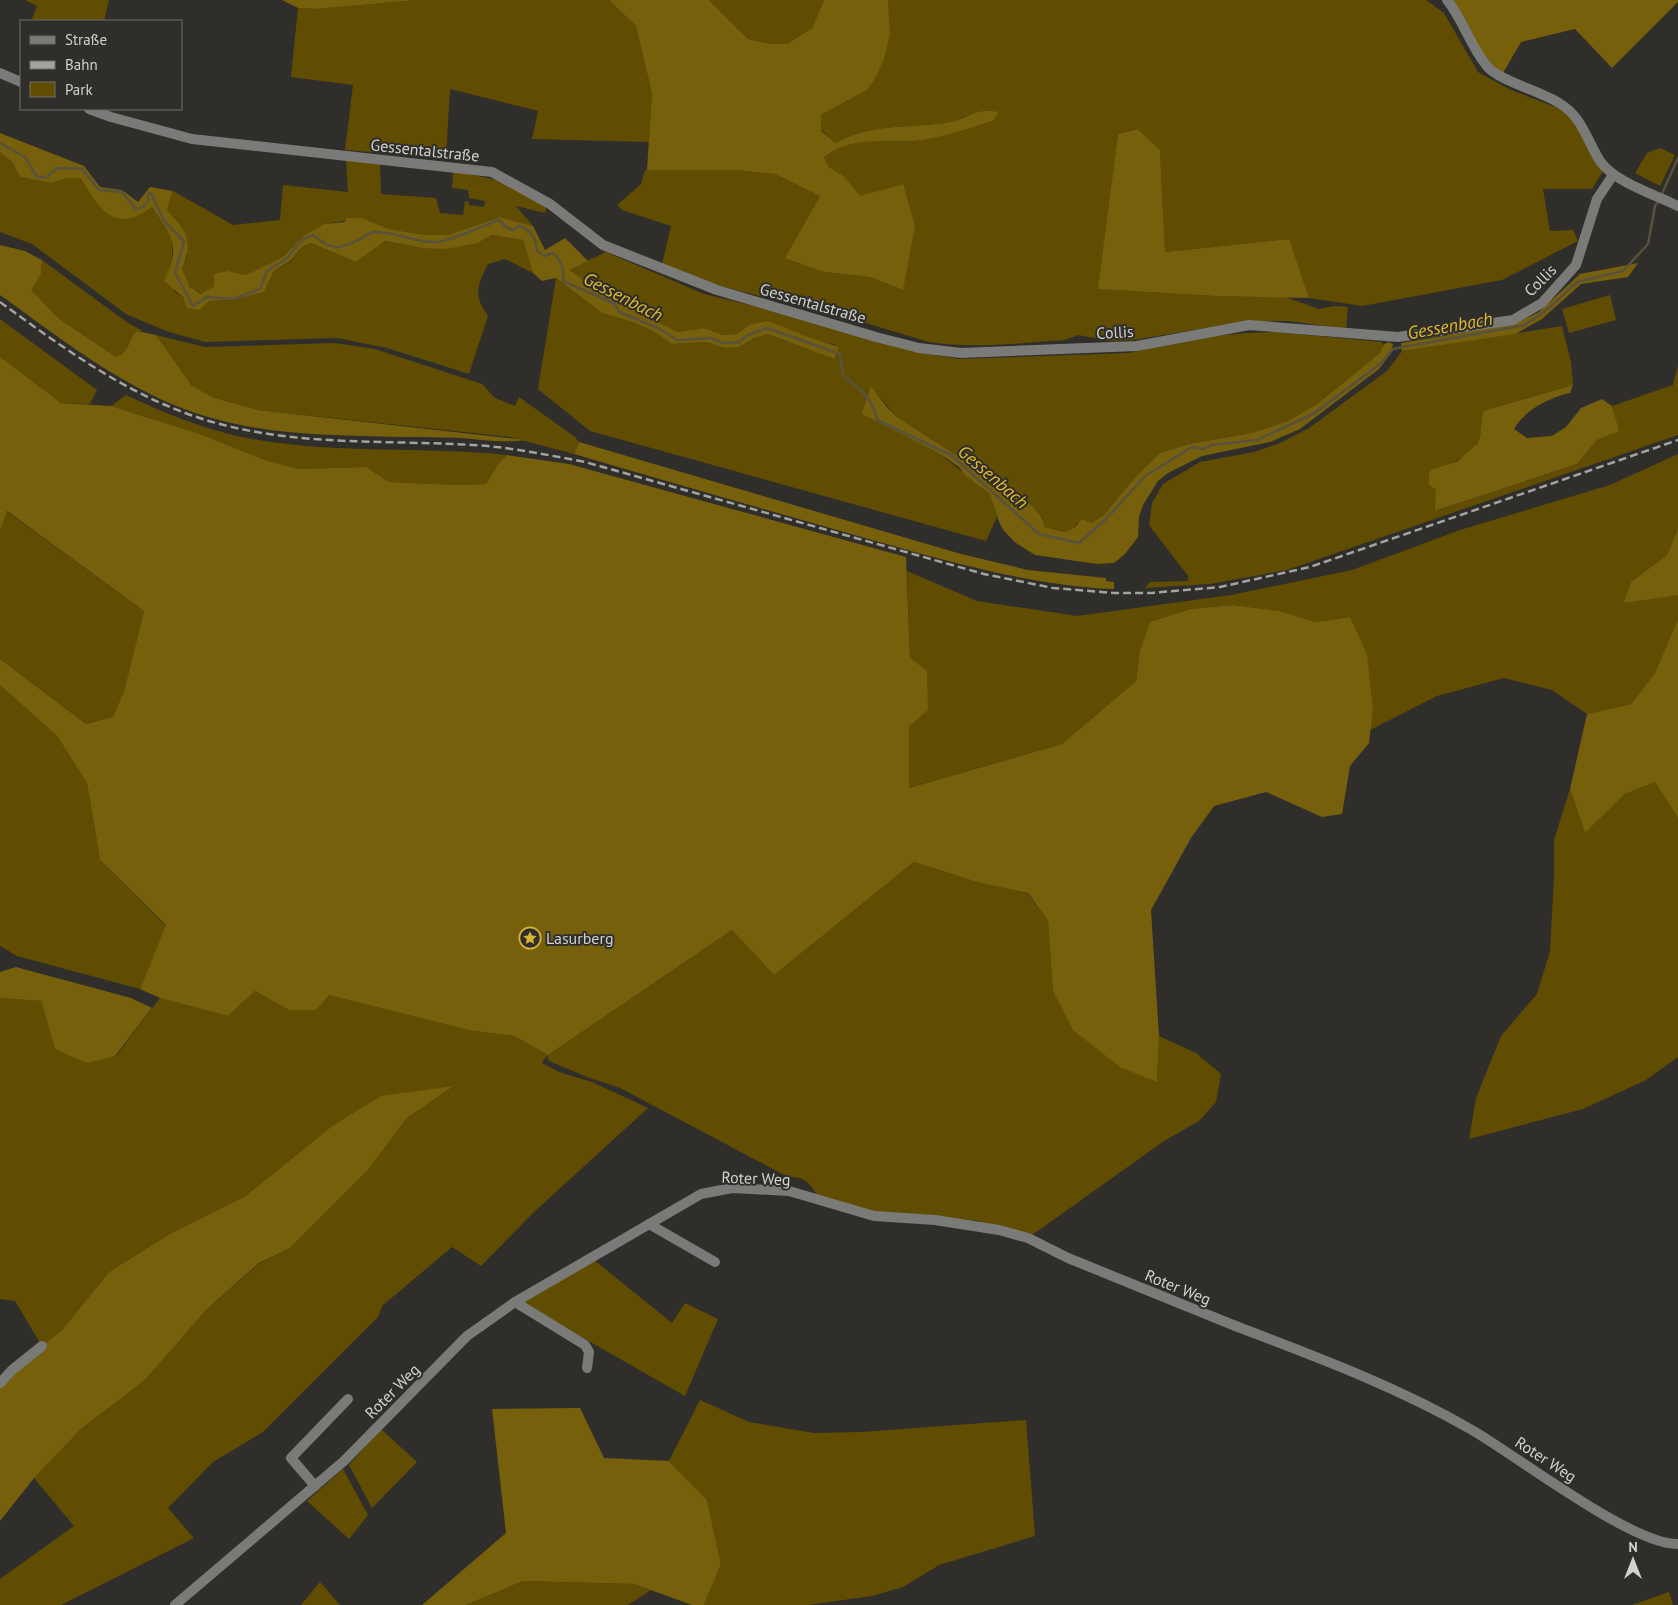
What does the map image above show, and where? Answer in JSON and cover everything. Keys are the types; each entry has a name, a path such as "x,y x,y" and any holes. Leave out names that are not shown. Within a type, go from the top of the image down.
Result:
{"street":[{"path":"1447,0 1456,11 1486,66 1500,78 1536,90 1562,104 1578,120 1600,162 1613,175 1674,204"},
{"path":"0,73 20,82"},
{"name":"Gessentalstraße","path":"92,110 192,139 492,172 550,204 603,245 717,290 876,337"},
{"name":"Collis","path":"876,337 919,348 961,353 1002,353 1137,346 1249,325 1398,338 1513,320 1542,303 1576,265 1597,199 1613,175"},
{"name":"Roter Weg","path":"175,1605 344,1461 467,1336 515,1302 701,1194 732,1188 789,1191 874,1216 935,1220 999,1230 1028,1238 1068,1258 1321,1359 1409,1397 1472,1430 1609,1518 1665,1544 1678,1544"},
{"path":"649,1224 715,1262"},
{"path":"515,1302 584,1345 589,1352 587,1368"},
{"path":"0,1383 12,1370 42,1346"},
{"name":"Roter Weg","path":"315,1486 292,1458 348,1399"}],"green space":[{"path":"25,0 109,0 104,20 35,20 32,19 37,6"},
{"path":"417,0 609,0 636,26 652,94 649,142 532,139 538,111 450,89 446,158 345,150 353,85 291,77 298,8 316,9"},
{"path":"709,0 824,0 812,28 787,44 771,44 748,39"},
{"path":"888,0 1426,0 1444,13 1478,72 1509,89 1560,109 1576,123 1603,171 1592,189 1543,189 1550,231 1573,230 1578,241 1502,280 1362,306 1309,298 1288,239 1165,252 1160,150 1138,129 1118,134 1099,289 1215,296 1285,297 1319,309 1334,306 1348,307 1346,329 1289,321 1248,321 1133,340 1110,341 1078,335 1065,340 1014,344 946,344 929,342 766,293 764,297 716,285 662,264 671,226 622,210 617,205 641,184 645,170 735,170 775,174 820,196 786,257 824,272 870,277 903,290 903,184 860,197 844,176 829,167 824,157 850,144 872,141 907,142 929,138 998,113 984,111 950,122 878,129 850,136 836,143 821,130 821,115 867,90 890,33"},
{"path":"1660,148 1675,155 1660,186 1635,173 1647,153"},
{"path":"0,152 13,163 20,177 51,183 68,178 80,178 102,208 109,214 117,217 138,214 152,207 173,239 169,271 175,292 183,297 187,308 209,301 232,300 264,292 274,271 290,262 302,247 311,243 356,262 384,241 422,248 478,243 492,235 523,240 533,273 505,259 488,264 481,278 478,290 480,302 488,316 469,374 387,348 337,338 205,342 166,331 126,314 32,244 0,232"},
{"path":"346,160 380,163 381,194 436,198 440,213 463,215 465,201 469,202 469,205 484,207 485,201 469,198 468,190 452,188 453,171 502,181 547,205 545,213 516,206 533,226 500,217 448,235 425,235 389,229 362,218 324,224 303,236 283,257 246,275 229,271 214,286 202,294 190,287 182,269 188,255 167,210 173,191 233,225 280,220 283,185 348,192"},
{"path":"606,252 704,294 800,317 924,353 959,359 1128,353 1215,336 1276,332 1382,342 1383,345 1380,353 1317,404 1288,421 1252,433 1189,444 1160,453 1136,476 1104,515 1091,523 1077,523 1074,528 1064,532 1045,527 1037,511 1023,499 988,484 984,473 897,417 871,387 863,414 937,452 991,494 997,517 986,541 590,431 538,389 556,278 602,313 633,322 653,331 672,344 707,342 724,348 739,347 754,338 768,334 834,359 836,345 749,325 736,334 723,335 704,328 678,332 603,294 568,270"},
{"path":"42,260 128,323 143,331 137,331 127,349 121,355 116,357 58,318 30,290 41,274"},
{"path":"1610,295 1616,320 1569,333 1562,309"},
{"path":"0,319 97,390 90,404 61,403 0,358"},
{"path":"1562,326 1571,362 1573,385 1483,411 1480,436 1471,451 1445,466 1432,470 1436,490 1436,511 1577,464 1597,440 1618,431 1612,406 1673,385 1678,366 1678,435 1287,570 1210,584 1145,588 1150,582 1188,581 1188,576 1149,525 1152,503 1163,484 1200,462 1254,452 1280,443 1309,428 1387,371 1402,351"},
{"path":"156,335 205,347 335,343 375,349 482,384 495,398 515,406 519,397 575,437 579,442 574,454 510,437 258,410 215,398 192,386"},
{"path":"126,395 194,424 237,436 270,442 337,448 473,452 507,455 498,464 486,484 456,485 389,482 366,467 299,469 265,460 200,434 111,406"},
{"path":"1678,454 1678,529 1667,555 1631,582 1623,603 1678,594 1678,619 1655,673 1631,704 1587,714 1552,690 1504,678 1437,696 1370,730 1373,710 1350,617 1316,622 1279,611 1233,605 1190,609 1150,622 1140,650 1136,681 1062,744 908,788 910,658 907,571 977,601 1077,616 1231,595 1352,570 1460,530 1610,485"},
{"path":"6,511 144,611 124,691 113,717 86,724 0,659 0,531"},
{"path":"0,685 57,736 87,783 100,860 166,926 140,989 17,956 0,946"},
{"path":"1655,782 1678,818 1678,1057 1646,1080 1583,1109 1469,1139 1476,1098 1501,1036 1537,994 1550,951 1554,840 1570,789 1585,833 1625,794"},
{"path":"914,862 980,883 1027,893 1048,921 1053,991 1157,1082 1159,1036 1196,1053 1221,1074 1216,1102 1199,1121 1164,1141 1035,1233 1028,1236 979,1221 873,1213 818,1196 806,1181 788,1177 620,1088 549,1061 547,1055 542,1063 559,1072 592,1082 648,1108 534,1212 481,1266 452,1247 382,1306 378,1317 263,1432 213,1462 168,1508 194,1538 61,1605 0,1605 0,1579 74,1526 34,1478 81,1429 145,1380 207,1309 260,1263 290,1248 368,1170 407,1118 453,1087 331,1127 244,1197 171,1233 109,1272 62,1330 42,1346 15,1301 0,1299 0,998 41,1001 55,1049 116,1056 160,998 228,1016 255,991 289,1010 329,995 468,1030 514,1036 548,1055 732,930 774,975"},
{"path":"594,1260 672,1323 685,1303 718,1319 685,1396 522,1303"},
{"path":"700,1400 749,1422 814,1433 861,1432 1026,1420 1035,1536 939,1565 903,1587 872,1596 808,1605 704,1605 721,1564 707,1500 669,1461"},
{"path":"381,1429 417,1462 372,1508 349,1465"},
{"path":"343,1469 368,1515 349,1539 307,1501"},
{"path":"523,1581 634,1584 651,1590 628,1605 466,1605"},
{"path":"320,1582 340,1605 301,1605"},
{"path":"1669,1592 1673,1605 1632,1605"}],"shaded area":[{"path":"282,0 417,0 316,9 298,8"},
{"path":"609,0 709,0 748,39 771,44 787,44 812,28 824,0 888,0 890,33 884,59 874,80 867,90 821,115 821,131 836,143 850,136 878,129 950,122 977,112 998,112 994,120 950,134 922,140 860,142 836,150 824,157 829,167 844,176 860,196 903,184 915,226 903,290 870,277 824,272 785,258 820,196 775,174 735,170 647,170 652,94 636,26"},
{"path":"1447,0 1678,0 1678,2 1612,68 1575,29 1521,42 1500,78"},
{"path":"1138,129 1160,150 1165,252 1289,239 1309,298 1215,296 1098,289 1118,134"},
{"path":"0,133 84,166 100,187 122,190 138,202 150,187 173,191 167,210 184,231 188,244 188,251 182,269 190,287 201,294 214,286 214,274 228,271 246,275 283,257 303,236 324,224 345,222 346,218 362,218 389,229 425,235 448,235 500,217 533,226 545,250 565,238 588,261 569,270 603,294 678,332 704,328 723,335 736,334 749,325 768,321 839,347 834,359 768,334 754,338 739,347 724,348 707,342 672,344 653,331 633,322 602,313 556,278 542,281 533,273 523,240 492,235 478,243 445,249 422,248 385,241 356,262 311,243 302,247 290,261 274,271 264,292 232,300 209,301 199,310 187,308 183,297 164,281 172,258 172,242 170,235 152,207 134,217 122,219 108,214 102,209 80,178 68,178 51,183 20,177 13,163 0,152"},
{"path":"0,245 25,251 42,260 41,274 31,290 58,318 116,357 127,349 137,331 156,335 192,386 215,398 258,410 526,440 502,441 292,432 248,427 195,413 165,401 108,370 53,334 0,295"},
{"path":"1638,263 1628,277 1581,284 1542,319 1515,334 1402,351 1401,343 1515,324 1539,312 1580,274"},
{"path":"1388,342 1393,344 1391,353 1379,369 1300,429 1270,442 1202,456 1168,473 1158,481 1143,505 1139,517 1138,537 1125,554 1114,563 1097,564 1035,555 1016,543 1004,531 990,494 965,475 959,467 937,452 862,414 871,386 897,417 984,473 988,484 1023,499 1037,511 1045,527 1064,532 1074,528 1082,519 1091,523 1104,515 1136,476 1160,453 1189,444 1252,433 1288,421 1317,404 1380,353 1383,345"},
{"path":"0,357 61,403 111,406 200,434 265,460 299,469 366,467 389,482 456,485 486,484 498,464 507,455 569,464 906,557 910,658 927,671 928,710 909,726 909,788 1062,744 1136,681 1140,650 1150,622 1190,609 1233,605 1279,611 1316,622 1350,617 1367,655 1373,710 1369,743 1350,766 1342,814 1322,817 1266,792 1214,806 1191,838 1151,910 1159,1036 1157,1082 1120,1067 1073,1030 1053,991 1048,921 1028,893 980,883 914,862 774,975 732,930 548,1055 514,1036 468,1030 329,995 316,1010 289,1010 255,991 228,1016 160,998 140,989 166,925 100,860 87,783 57,736 0,685 0,659 86,724 113,717 124,691 144,611 7,511 0,531"},
{"path":"1573,385 1570,393 1538,406 1524,416 1514,429 1527,438 1552,436 1566,427 1581,408 1602,399 1612,406 1619,431 1597,440 1577,464 1435,511 1436,490 1429,484 1431,470 1458,461 1477,444 1480,437 1483,411"},
{"path":"579,442 961,554 1028,570 1106,578 1106,581 1114,582 1114,589 1081,587 1017,577 921,554 574,454"},
{"path":"1678,529 1678,595 1623,603 1631,582 1667,555"},
{"path":"1678,619 1678,818 1655,782 1625,794 1585,833 1570,789 1587,714 1631,704 1655,673"},
{"path":"16,967 131,998 152,1008 115,1056 87,1063 55,1049 41,1001 0,998 0,972"},
{"path":"454,1086 407,1118 368,1170 290,1248 259,1263 207,1309 145,1380 81,1429 34,1478 0,1521 0,1383 12,1370 62,1330 109,1272 171,1233 244,1197 331,1127 381,1096"},
{"path":"580,1408 604,1458 669,1461 707,1500 721,1564 704,1605 692,1605 634,1584 523,1581 466,1605 422,1605 506,1533 492,1409"}],"waterway":[{"name":"Gessenbach","path":"0,143 25,157 37,177 47,177 57,168 82,169 99,190 122,192 136,209 143,207 148,201 148,194 151,193 164,221 184,241 175,273 193,306 207,297 233,299 260,289 267,271 287,258 302,240 313,235 325,244 341,247 374,232 434,242 455,237 499,220 506,227 513,230 520,226 528,230 533,236 537,251 545,256 553,253 558,259 563,269 563,281 615,304 619,312 658,328 677,340 710,338 723,343 739,342 748,335 767,328 840,354 843,376 855,385 869,400 877,420 951,455 1039,534 1079,543 1107,518 1145,476 1192,447 1204,449 1211,445 1257,440 1315,413 1380,364 1393,349 1525,325 1549,308 1577,282 1623,271 1648,244 1655,206 1659,200"},
{"name":"Gessenbach","path":"1661,196 1678,158"}],"railway":[{"path":"0,302 79,357 134,390 193,416 224,425 255,432 316,439 486,446 585,462 984,574 1053,588 1114,593 1151,593 1220,587 1310,567 1678,440"}],"place":[{"name":"Lasurberg","path":"530,938"}]}
